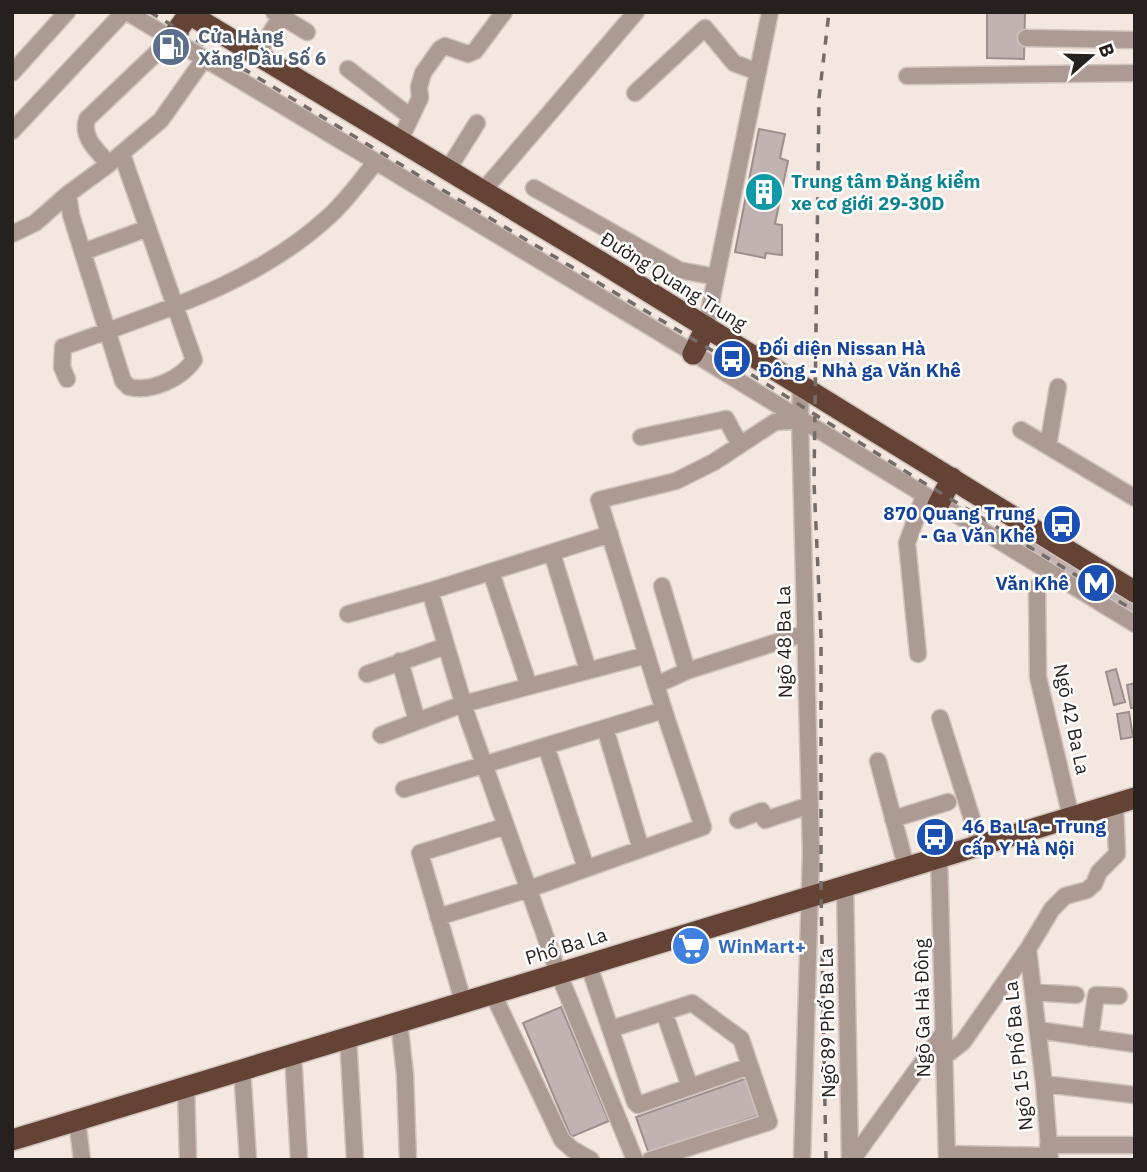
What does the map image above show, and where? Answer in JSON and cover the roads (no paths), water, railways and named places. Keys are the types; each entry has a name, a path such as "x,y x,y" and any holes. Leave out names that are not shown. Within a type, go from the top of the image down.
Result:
{"highway":[{"path":"172,39 188,13"},
{"name":"Đường Quang Trung","path":"188,13 599,261 1135,592"},
{"path":"693,354 706,327"},
{"path":"931,500 952,478"},
{"name":"Phố Ba La","path":"12,1140 588,962 1125,801"}],"street":[{"path":"12,74 67,12"},
{"path":"12,131 125,12 1135,624"},
{"path":"399,142 420,97 419,87 423,72 440,49 445,46 468,54 475,51 504,12"},
{"path":"482,192 636,12"},
{"path":"706,327 770,12"},
{"path":"257,55 277,14 307,32"},
{"path":"635,93 705,28 734,63 758,72"},
{"path":"1026,38 1135,40"},
{"path":"68,194 71,215 124,381 129,387 140,389 177,377 194,360 148,228 117,162 88,139 85,125 88,119 172,39"},
{"path":"12,234 34,223 68,194 117,162 161,120 204,59"},
{"path":"348,69 411,117"},
{"path":"907,76 1135,74"},
{"path":"447,171 477,122"},
{"path":"67,379 62,367 63,347 175,307 233,282 289,247 325,220 375,163"},
{"path":"534,188 679,270 716,277"},
{"path":"83,252 148,228"},
{"name":"Ngõ 48 Ba La","path":"802,387 800,420 810,805 802,1160"},
{"path":"1048,446 1058,387"},
{"path":"641,437 726,419 740,444"},
{"path":"438,917 529,889 703,827 663,710 599,500 676,481 714,462 775,422 800,420"},
{"path":"1021,430 1135,498"},
{"path":"918,654 907,543 931,500"},
{"path":"348,614 610,534"},
{"path":"552,553 588,670"},
{"path":"491,572 529,686"},
{"path":"662,586 687,671"},
{"name":"Ngõ 42 Ba La","path":"1037,587 1038,677 1071,817"},
{"path":"430,591 463,704 558,972 635,1160"},
{"path":"656,685 687,671 805,633"},
{"path":"367,674 446,646"},
{"path":"382,735 463,704 647,654"},
{"path":"400,662 417,721"},
{"path":"404,789 663,710"},
{"path":"940,718 980,844"},
{"path":"605,728 641,849"},
{"path":"546,746 586,868"},
{"path":"878,761 906,866"},
{"path":"944,1058 962,1042 1028,949 1052,909 1065,896 1087,890 1094,884 1099,872 1117,854 1125,801"},
{"path":"893,819 948,802"},
{"path":"738,820 762,811 765,820 810,805"},
{"path":"463,1001 420,853 506,826"},
{"name":"Ngõ Ga Hà Đông","path":"939,856 947,1157"},
{"name":"Ngõ 89 Phố Ba La","path":"845,884 851,1160"},
{"name":"Ngõ 15 Phố Ba La","path":"1028,949 1045,1084 1050,1154"},
{"path":"588,962 636,1104 640,1105 750,1066"},
{"path":"492,992 570,1155 591,1160"},
{"path":"1033,992 1076,995"},
{"path":"1090,1038 1096,995 1119,996"},
{"path":"611,1029 692,1003 741,1039 769,1122 650,1160"},
{"path":"664,1012 690,1087"},
{"path":"399,1021 405,1075 408,1160"},
{"path":"1038,1030 1135,1044"},
{"path":"851,1160 944,1032"},
{"path":"348,1037 355,1160"},
{"path":"293,1054 299,1160"},
{"path":"242,1069 248,1160"},
{"path":"1045,1084 1135,1095"},
{"path":"186,1086 188,1160"},
{"path":"77,1120 82,1160"},
{"path":"947,1157 1050,1154 1135,1145"}],"railway":[{"path":"150,12 733,363 1135,611"},
{"path":"826,1160 821,892 821,636 814,483 819,98 829,12"}],"place":[{"name":"Cửa Hàng Xăng Dầu Số 6","path":"171,47"},
{"name":"Trung tâm Đăng kiểm xe cơ giới 29-30D","path":"764,192"},
{"name":"Đối diện Nissan Hà Đông - Nhà ga Văn Khê","path":"732,359"},
{"name":"870 Quang Trung - Ga Văn Khê","path":"1062,524"},
{"name":"Văn Khê","path":"1096,583"},
{"name":"46 Ba La - Trung cấp Y Hà Nội","path":"935,837"},
{"name":"WinMart+","path":"691,946"}]}
